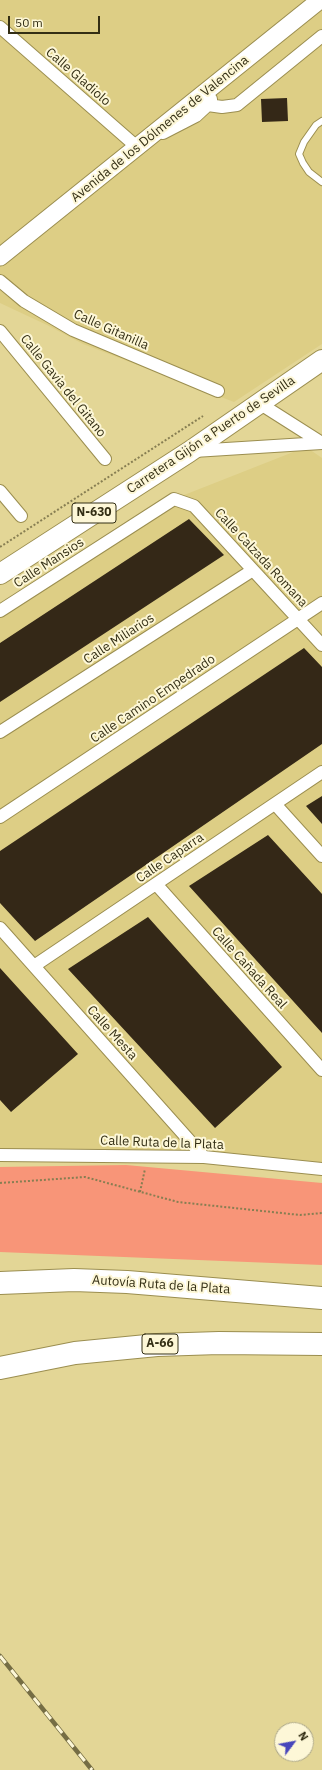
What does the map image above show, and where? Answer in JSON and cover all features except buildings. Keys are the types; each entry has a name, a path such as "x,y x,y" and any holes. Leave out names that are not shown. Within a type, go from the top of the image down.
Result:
{"highway":[{"name":"Carretera Gijón a Puerto de Sevilla","path":"0,574 189,452 259,402 322,360"},
{"name":"Autovía Ruta de la Plata","path":"0,1283 74,1280 127,1282 322,1298"},
{"name":"A-66","path":"0,1368 75,1353 158,1344 322,1344"}],"main road":[{"name":"Avenida de los Dólmenes de Valencina","path":"0,257 320,0"}],"street":[{"name":"Calle Gladiolo","path":"0,27 139,146"},
{"name":"Avenida de los Dólmenes de Valencina","path":"208,105 222,108 237,105 322,36"},
{"path":"139,146 196,116 211,102 211,88"},
{"name":"Calle Gitanilla","path":"0,281 24,300 73,330 218,391"},
{"name":"Calle Gavia del Gitano","path":"0,332 105,459"},
{"path":"259,402 322,443"},
{"path":"189,452 322,443"},
{"path":"0,491 21,516"},
{"name":"Calle Calzada Romana","path":"174,499 194,506 322,645"},
{"name":"Calle Mansios","path":"0,611 174,499"},
{"name":"Calle Miliarios","path":"0,732 253,570"},
{"name":"Calle Camino Empedrado","path":"0,817 322,603"},
{"name":"Calle Caparra","path":"34,966 322,772"},
{"path":"275,804 322,856"},
{"name":"Calle Cañada Real","path":"156,884 322,1070"},
{"name":"Calle Mesta","path":"0,928 204,1156"},
{"name":"Calle Ruta de la Plata","path":"2,1151 148,1156 204,1156 322,1169"}],"lane":[{"path":"322,121 316,125 304,142 299,154 309,172 322,182"}],"path":[{"path":"0,547 203,416"},
{"path":"140,1192 148,1156"},
{"path":"0,1183 85,1177 178,1202 300,1215 322,1213"}],"shaded area":[{"path":"0,0 322,0 322,344 234,402 83,344 0,303"},
{"path":"306,447 322,458 322,1169 204,1157 0,1155 0,611 174,499"},
{"path":"126,1165 322,1183 322,1265 0,1252 0,1167"}],"railway":[{"path":"0,1656 92,1770"}]}
